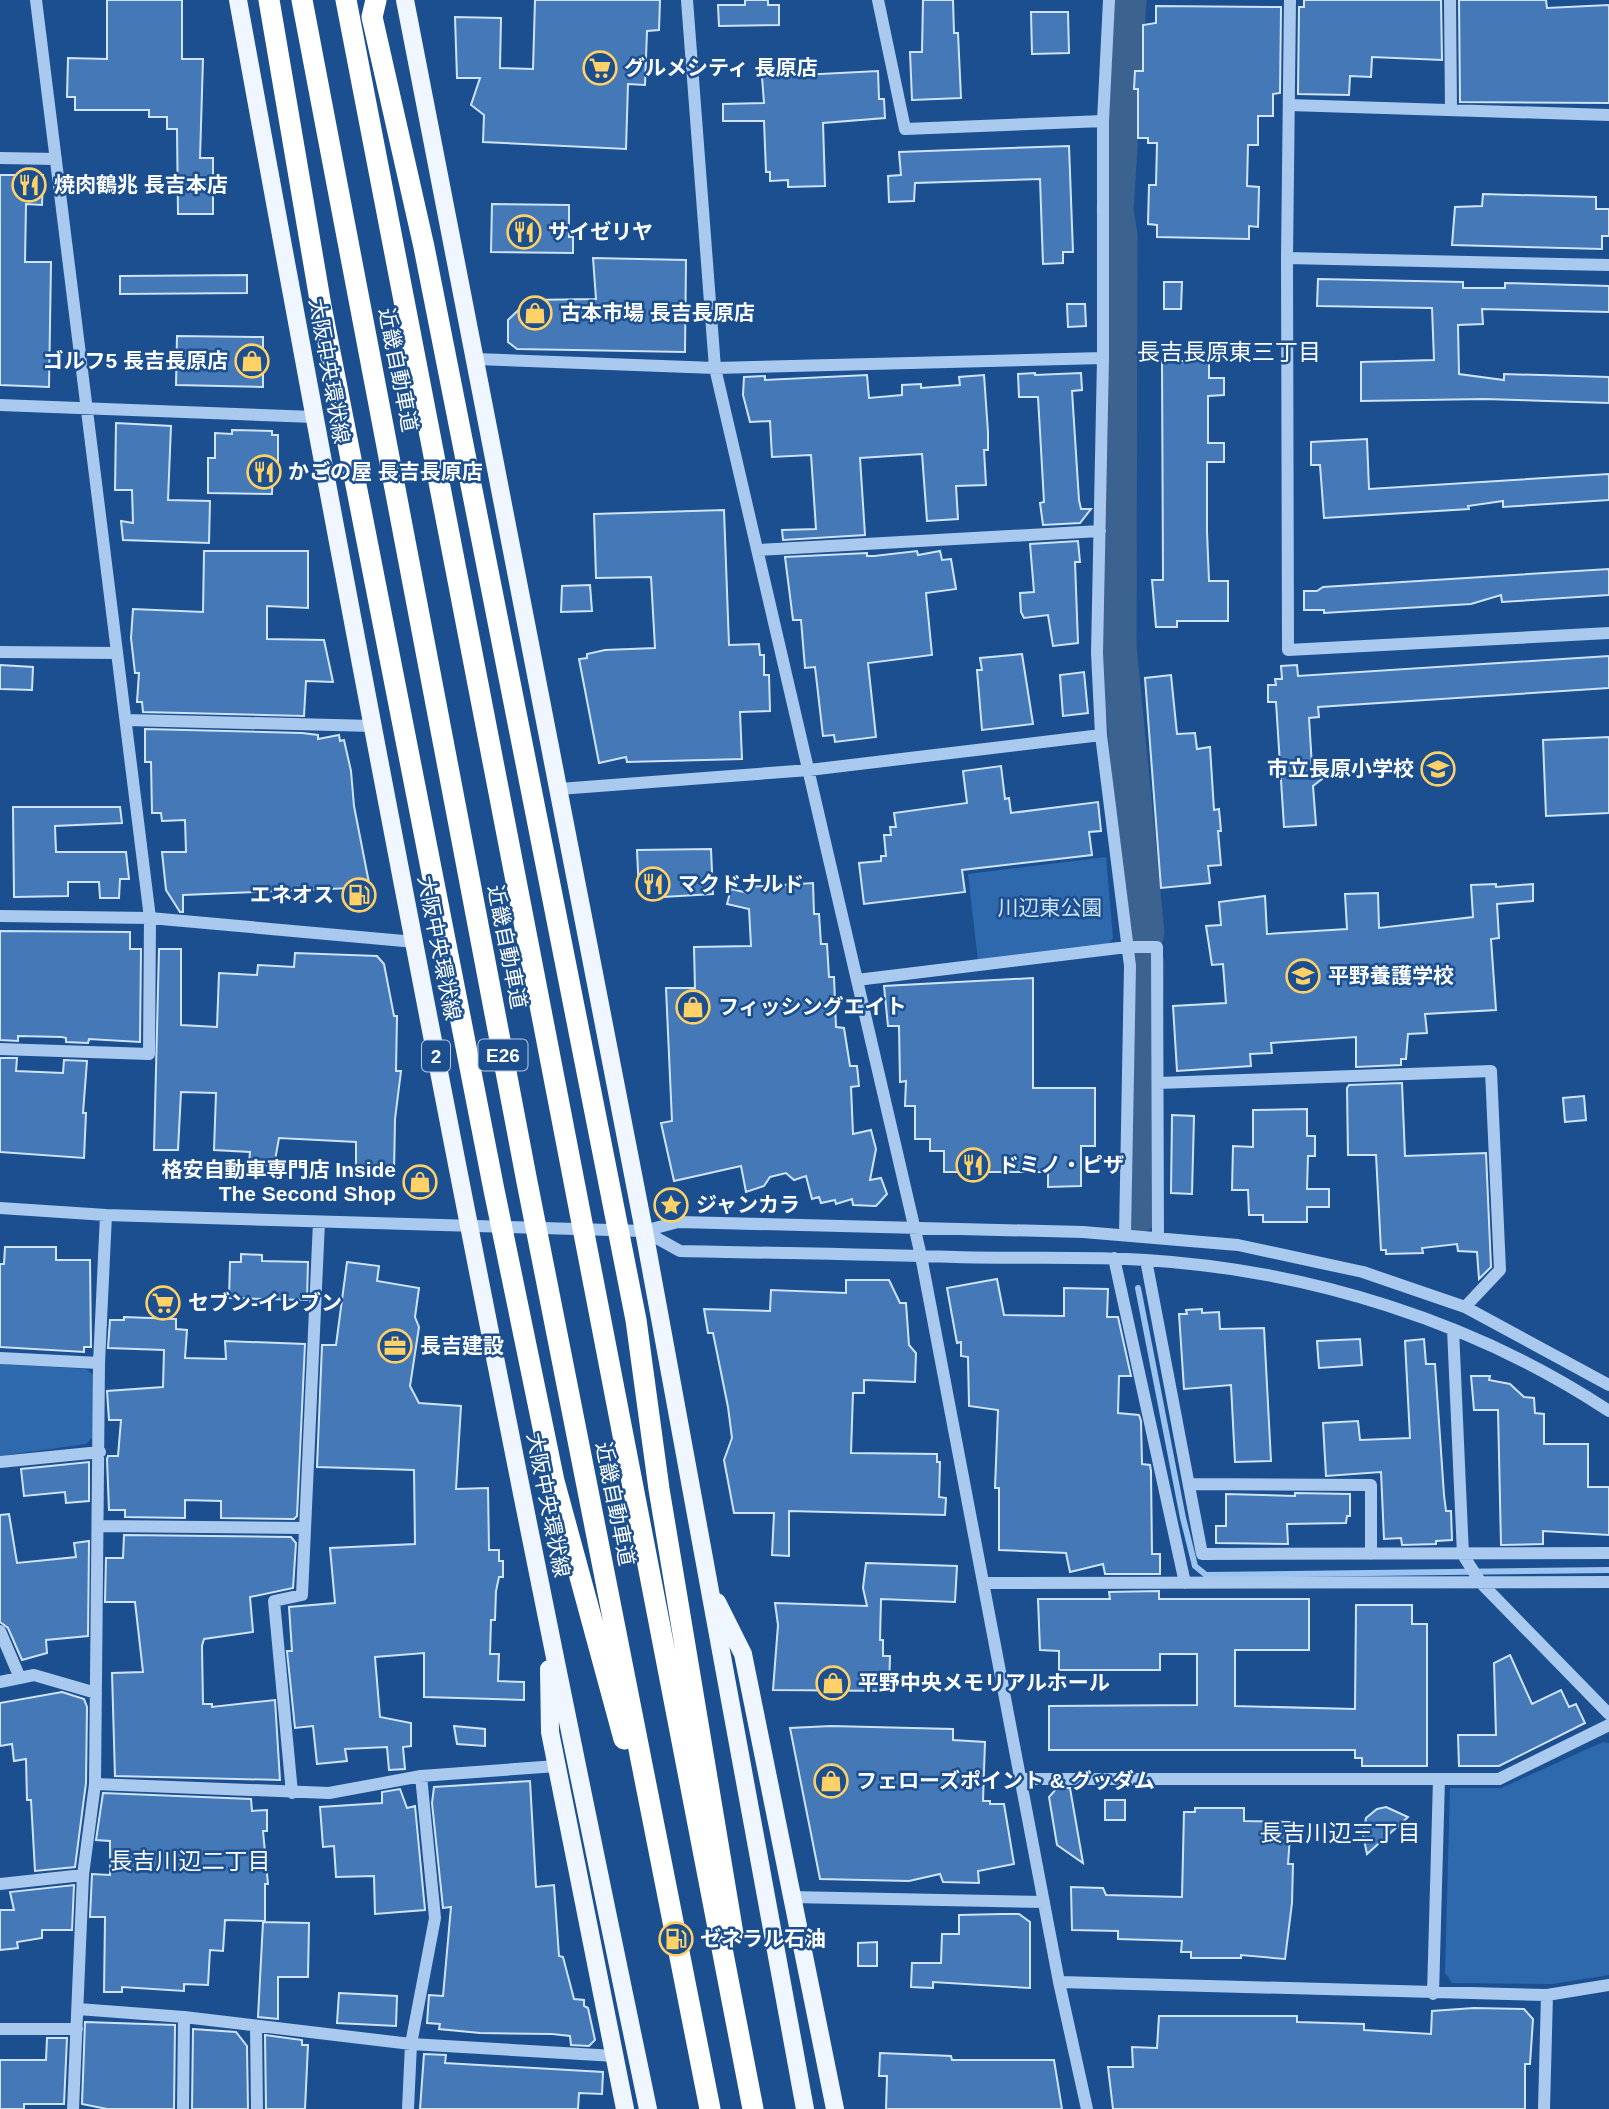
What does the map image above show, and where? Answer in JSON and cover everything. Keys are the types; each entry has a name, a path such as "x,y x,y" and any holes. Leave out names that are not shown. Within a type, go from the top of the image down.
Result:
{"highway":[{"path":"269,0 321,306 488,1163 554,1481 673,1924"},
{"name":"近畿自動車道","path":"302,0 527,1182 710,2109"},
{"name":"近畿自動車道","path":"346,0 753,2109"},
{"path":"376,0 372,17 424,247 636,1320 659,1489 750,2035 759,2109"}],"main road":[{"name":"大阪中央環状線","path":"238,0 314,417 470,1226 648,2109"},
{"path":"405,0 645,1231 805,2109"},
{"path":"708,1583 743,1654 790,1898 835,2109"},
{"path":"548,1616 550,1732 625,2109"}],"street":[{"path":"0,1049 149,1054 150,918 36,0"},
{"path":"687,0 715,368 921,1256 1059,1982 1087,2109"},
{"path":"878,0 905,129 1103,121"},
{"path":"1109,0 1103,121 1103,358 1097,653 1101,735 1130,966 1125,1234"},
{"path":"1290,0 1287,258 1288,650 1609,633"},
{"path":"1450,0 1451,110"},
{"path":"1289,105 1609,115"},
{"path":"0,158 56,159"},
{"path":"1287,258 1609,265"},
{"path":"476,359 715,368 1103,358"},
{"path":"0,405 314,417"},
{"path":"758,550 1100,531"},
{"path":"0,652 117,653"},
{"path":"126,720 373,726"},
{"path":"559,789 809,770 1101,735"},
{"path":"0,916 150,918 415,942"},
{"path":"857,980 1126,947 1157,947 1158,1237"},
{"path":"1158,1083 1491,1071 1500,1270 1465,1307"},
{"path":"0,1208 106,1215 645,1231 678,1222 1125,1234 1238,1245 1363,1272 1465,1307 1609,1385"},
{"path":"73,2109 83,1875 95,1784 99,1363 106,1215"},
{"path":"292,1793 274,1601 302,1595 319,1222"},
{"path":"645,1231 680,1251 1114,1258 1256,1273 1328,1289 1453,1329 1542,1373 1609,1411"},
{"path":"1114,1258 1185,1583"},
{"path":"1146,1260 1202,1554 1609,1553"},
{"path":"1453,1329 1463,1555 1481,1583 1609,1714"},
{"path":"0,1358 99,1363"},
{"path":"0,1462 100,1452"},
{"path":"1189,1484 1371,1485 1371,1554"},
{"path":"99,1526 305,1528"},
{"path":"985,1583 1609,1582"},
{"path":"0,1630 20,1678"},
{"path":"0,1682 34,1675 96,1693"},
{"path":"1021,1779 1499,1779 1609,1725"},
{"path":"95,1784 329,1793 421,1776 557,1766"},
{"path":"408,2109 411,2044 435,1918 421,1776"},
{"path":"1433,1994 1439,1779"},
{"path":"0,1884 83,1875"},
{"path":"790,1898 1044,1902"},
{"path":"1059,1982 1547,1996 1609,1985"},
{"path":"1544,2109 1547,1996"},
{"path":"78,2009 184,2017 411,2044 614,2056"},
{"path":"183,2109 184,2017"},
{"path":"256,2027 257,2109"},
{"path":"0,2029 77,2029"}],"green space":[{"name":"川辺東公園","path":"1106,857 1113,938 1108,945 978,961 968,874"},
{"path":"0,1364 86,1369 93,1375 93,1437 86,1444 0,1456"},
{"path":"1603,1742 1609,1743 1609,1975 1552,1984 1452,1983 1445,1973 1450,1788 1501,1788"}],"building":[{"path":"107,0 182,0 182,59 203,59 200,158 213,158 213,214 178,214 177,129 167,129 167,117 149,117 149,110 75,110 75,97 67,97 68,58 107,59"},
{"path":"535,0 660,0 659,30 647,31 645,85 628,84 626,149 483,142 484,115 471,105 480,78 457,78 455,17 501,18 500,68 533,69"},
{"path":"745,0 768,0 768,5 779,5 779,25 719,26 718,5 745,5"},
{"path":"923,0 953,0 954,33 958,33 961,98 912,100 910,52 922,52"},
{"path":"1304,0 1441,0 1442,60 1372,57 1371,77 1350,76 1349,95 1298,94 1299,7 1304,7"},
{"path":"1459,0 1546,0 1547,8 1609,5 1609,103 1460,102"},
{"path":"1156,6 1281,7 1280,93 1273,94 1273,116 1258,116 1258,145 1248,145 1247,186 1259,187 1258,227 1249,226 1249,239 1157,237 1157,225 1148,224 1149,185 1156,185 1157,143 1148,143 1148,138 1138,138 1138,89 1134,89 1135,71 1143,71 1143,25 1156,23"},
{"path":"1031,12 1068,12 1069,53 1032,54"},
{"path":"878,71 879,99 884,99 885,118 823,123 825,186 788,187 788,180 770,181 770,172 766,172 764,121 723,121 723,104 764,103 762,77"},
{"path":"1069,146 1073,252 1063,252 1063,263 1043,264 1040,179 915,183 914,201 889,202 888,176 901,175 899,152"},
{"path":"0,175 43,175 42,205 26,204 25,262 51,262 49,387 0,385"},
{"path":"1483,194 1596,197 1596,209 1609,209 1609,236 1602,236 1602,249 1452,245 1455,207 1482,206"},
{"path":"492,204 569,205 569,237 573,237 573,253 491,252"},
{"path":"593,258 686,260 685,352 517,349 508,342 508,320 529,300 596,299"},
{"path":"247,275 247,293 120,294 120,276"},
{"path":"1318,279 1463,282 1463,288 1505,288 1505,283 1609,286 1609,312 1482,309 1483,324 1458,325 1459,374 1504,380 1504,374 1609,377 1609,403 1484,399 1361,401 1361,362 1434,360 1432,308 1317,306"},
{"path":"1164,282 1182,282 1181,309 1164,309"},
{"path":"1067,304 1085,304 1086,326 1068,327"},
{"path":"177,336 263,337 263,387 176,385"},
{"path":"1162,361 1209,361 1209,378 1224,378 1224,395 1208,396 1208,443 1224,443 1224,462 1207,462 1207,531 1209,581 1228,581 1228,621 1177,621 1177,627 1156,627 1152,580 1163,580"},
{"path":"1081,373 1082,390 1072,391 1079,500 1081,509 1091,509 1080,523 1043,525 1040,503 1044,502 1038,397 1019,397 1018,374"},
{"path":"867,375 869,398 902,395 902,385 921,384 921,388 960,385 959,377 984,375 988,432 988,450 984,450 986,485 956,486 958,519 927,521 922,454 860,458 865,535 783,540 782,530 816,529 811,455 772,457 770,421 750,422 743,395 744,377 765,376 765,380"},
{"path":"116,423 171,426 168,500 210,501 209,543 123,540 121,521 133,523 132,490 115,490"},
{"path":"232,430 272,431 272,435 278,435 278,461 273,461 272,494 208,493 208,458 215,458 215,433 232,434"},
{"path":"1367,439 1369,489 1609,474 1609,500 1503,507 1503,501 1468,506 1469,509 1324,518 1320,465 1311,465 1311,442"},
{"path":"724,510 729,645 759,644 760,655 764,655 764,675 769,675 770,711 740,712 742,759 627,762 626,757 599,763 579,659 587,658 587,654 605,650 655,648 651,577 596,578 594,514"},
{"path":"1078,541 1080,562 1075,562 1078,643 1053,646 1048,615 1024,618 1021,612 1020,593 1034,592 1030,544"},
{"path":"204,551 308,551 308,608 267,606 267,639 324,640 333,682 306,681 304,716 143,712 142,702 137,702 139,673 135,673 131,638 133,609 203,612"},
{"path":"917,551 918,555 940,551 942,560 951,559 956,589 926,593 932,655 868,663 876,737 835,742 834,735 823,736 815,667 805,668 801,620 793,620 785,557 867,553 867,556 874,556"},
{"path":"1609,569 1609,595 1502,602 1501,595 1471,604 1324,613 1324,610 1304,610 1304,591 1317,591 1323,587"},
{"path":"590,585 592,611 561,612 562,586"},
{"path":"1022,654 1033,724 982,730 977,670 982,670 980,658"},
{"path":"1609,656 1609,688 1318,707 1319,717 1309,718 1312,766 1321,765 1322,779 1313,786 1316,825 1284,827 1276,702 1268,702 1268,685 1276,685 1275,679 1282,679 1281,666 1297,665 1298,676"},
{"path":"0,665 33,667 32,690 0,689"},
{"path":"1084,672 1088,713 1063,716 1060,675"},
{"path":"1171,675 1177,734 1195,733 1197,749 1210,747 1214,810 1219,809 1221,865 1208,866 1210,883 1161,888 1145,678"},
{"path":"145,729 302,733 318,735 318,739 339,735 340,741 344,740 351,771 354,806 370,888 351,892 351,888 183,895 183,912 180,912 166,890 162,852 186,852 185,820 162,821 161,813 152,813 151,762 145,762"},
{"path":"1609,737 1609,813 1546,816 1543,740"},
{"path":"1001,766 1005,799 1009,798 1011,813 1098,802 1101,831 1089,832 1092,855 962,870 965,892 864,904 859,863 881,861 881,856 886,856 884,835 891,835 890,827 896,827 894,813 967,803 963,771"},
{"path":"13,807 120,807 122,823 55,826 56,852 126,852 129,879 120,879 119,898 100,898 99,882 68,882 68,896 14,897"},
{"path":"711,849 713,894 646,898 639,893 637,850"},
{"path":"813,883 814,914 819,914 821,944 827,944 829,977 834,977 836,1027 844,1028 850,1066 857,1066 859,1086 851,1087 853,1134 871,1130 876,1149 870,1180 881,1178 887,1194 876,1206 853,1205 852,1199 836,1204 835,1200 821,1203 819,1197 812,1199 806,1176 794,1180 786,1173 770,1177 764,1186 746,1192 741,1166 674,1181 661,1123 672,1121 666,988 695,988 694,947 751,946 749,909 727,904 731,889 748,893 748,887"},
{"path":"1496,884 1496,887 1533,884 1533,901 1497,904 1499,938 1491,939 1496,1010 1425,1014 1427,1033 1408,1034 1406,1059 1401,1059 1401,1065 1356,1067 1356,1037 1271,1043 1272,1053 1250,1054 1251,1066 1177,1071 1173,1006 1226,1003 1223,964 1212,965 1206,926 1221,925 1219,902 1265,896 1267,934 1347,929 1345,894 1378,893 1379,928 1473,917 1471,885"},
{"path":"0,931 130,932 130,949 141,949 140,1042 89,1039 88,1043 66,1042 66,1038 62,1037 18,1036 18,1041 0,1040"},
{"path":"159,949 181,949 181,1025 217,1027 219,973 257,975 258,965 294,967 295,953 377,956 384,964 394,1016 397,1016 396,1071 401,1071 395,1119 394,1173 356,1172 356,1142 279,1138 274,1166 249,1164 250,1152 214,1150 216,1093 181,1092 178,1150 154,1150"},
{"path":"1033,978 1033,1088 1095,1088 1095,1146 1081,1146 1081,1186 1048,1187 1048,1172 944,1172 944,1151 930,1151 930,1139 915,1139 915,1106 905,1106 906,1081 900,1082 899,1026 888,1026 884,986"},
{"path":"0,1058 17,1058 16,1071 63,1073 64,1060 87,1061 83,1113 86,1113 84,1158 0,1152"},
{"path":"1402,1083 1405,1156 1486,1153 1491,1267 1479,1279 1477,1252 1458,1251 1457,1244 1422,1248 1423,1253 1386,1254 1386,1250 1381,1250 1376,1155 1348,1155 1347,1088 1349,1085"},
{"path":"1584,1096 1586,1120 1565,1122 1563,1098"},
{"path":"1307,1109 1307,1136 1315,1136 1315,1156 1308,1156 1307,1189 1329,1189 1329,1207 1307,1207 1307,1222 1263,1222 1263,1215 1249,1215 1248,1190 1232,1190 1233,1146 1253,1147 1253,1110"},
{"path":"1172,1115 1194,1116 1192,1194 1171,1193"},
{"path":"5,1247 56,1247 56,1260 90,1260 91,1347 84,1347 84,1352 0,1347 0,1264 4,1264"},
{"path":"241,1254 262,1255 262,1261 308,1262 307,1300 229,1298 230,1262 241,1262"},
{"path":"347,1262 379,1266 377,1281 419,1288 415,1317 419,1327 410,1386 419,1403 461,1406 456,1489 488,1488 489,1550 499,1550 499,1561 503,1561 503,1577 499,1577 496,1591 495,1620 491,1620 490,1654 499,1654 498,1681 524,1682 524,1700 424,1697 424,1653 375,1657 380,1717 411,1723 411,1746 403,1747 405,1769 389,1770 387,1747 345,1749 347,1761 317,1764 313,1726 295,1728 287,1651 292,1651 289,1607 335,1603 330,1548 415,1544 414,1470 317,1467 322,1345 336,1345"},
{"path":"997,1279 1004,1315 1064,1316 1064,1288 1108,1289 1107,1317 1118,1317 1131,1376 1119,1376 1118,1413 1139,1415 1141,1421 1142,1464 1150,1465 1151,1471 1152,1554 1160,1554 1160,1574 1105,1574 1103,1564 1070,1572 1066,1553 999,1550 999,1488 995,1488 998,1410 969,1406 968,1357 961,1356 961,1342 957,1343 947,1288"},
{"path":"846,1280 889,1280 900,1303 906,1303 909,1345 916,1353 915,1382 864,1380 864,1393 853,1393 851,1453 937,1454 937,1462 940,1462 939,1497 946,1498 945,1515 789,1511 789,1556 772,1555 774,1513 734,1513 724,1460 732,1438 728,1407 713,1333 708,1333 704,1309 770,1311 771,1290 846,1293"},
{"path":"1202,1309 1202,1313 1219,1312 1220,1329 1264,1328 1271,1461 1235,1462 1231,1385 1184,1389 1179,1314 1187,1314 1186,1310"},
{"path":"124,1317 176,1319 176,1329 187,1330 185,1358 226,1359 225,1341 305,1344 297,1516 294,1519 221,1518 221,1501 185,1500 185,1518 125,1517 125,1510 109,1510 107,1459 108,1456 118,1456 121,1420 109,1420 107,1391 163,1387 164,1350 108,1348 110,1320 124,1320"},
{"path":"1360,1339 1362,1365 1319,1368 1317,1341"},
{"path":"1424,1339 1426,1364 1435,1364 1444,1495 1446,1511 1451,1511 1452,1540 1436,1541 1436,1544 1402,1545 1401,1538 1384,1539 1381,1472 1326,1476 1323,1423 1358,1421 1360,1440 1410,1438 1405,1341"},
{"path":"1471,1376 1490,1376 1489,1380 1510,1384 1524,1397 1534,1398 1535,1413 1544,1414 1544,1444 1588,1444 1588,1487 1609,1487 1609,1535 1543,1531 1543,1544 1501,1545 1498,1410 1474,1410"},
{"path":"89,1462 89,1501 66,1503 65,1492 24,1496 21,1469"},
{"path":"1295,1493 1350,1494 1350,1516 1347,1516 1346,1523 1287,1524 1288,1544 1216,1543 1216,1526 1226,1526 1226,1494 1295,1496"},
{"path":"9,1514 17,1563 76,1557 74,1543 89,1541 88,1636 46,1640 47,1653 22,1660 8,1628 0,1622 0,1515"},
{"path":"124,1535 291,1537 296,1543 293,1588 250,1597 253,1632 204,1639 202,1646 203,1704 212,1704 212,1707 275,1700 280,1780 115,1776 112,1673 143,1672 135,1602 105,1602 106,1558 123,1558"},
{"path":"866,1563 957,1566 955,1602 881,1599 880,1640 883,1640 883,1656 890,1656 889,1691 773,1690 778,1625 775,1603 867,1606 863,1588"},
{"path":"1159,1591 1159,1599 1309,1599 1309,1650 1235,1650 1235,1706 1355,1709 1356,1605 1412,1605 1412,1624 1427,1624 1427,1766 1362,1766 1362,1758 1355,1758 1355,1750 1049,1750 1049,1706 1197,1705 1197,1654 1160,1654 1160,1670 1059,1670 1059,1651 1040,1650 1038,1599 1110,1599 1109,1592"},
{"path":"1510,1655 1532,1704 1561,1690 1569,1707 1576,1704 1585,1723 1499,1766 1459,1766 1458,1735 1496,1735 1494,1663"},
{"path":"62,1692 84,1699 87,1707 86,1783 75,1867 35,1871 31,1800 27,1800 26,1759 14,1761 12,1744 0,1746 0,1703"},
{"path":"454,1726 485,1729 485,1746 457,1744"},
{"path":"831,1726 953,1729 953,1740 985,1742 983,1801 1004,1804 1014,1864 978,1871 979,1883 943,1882 940,1874 909,1881 820,1879 790,1728"},
{"path":"530,1781 536,1887 554,1885 559,1956 563,1957 574,1999 584,2000 584,2006 588,2008 595,2040 589,2046 571,2045 570,2036 480,2033 439,2029 440,2024 427,2023 429,1995 443,1996 451,1907 443,1908 432,1803 434,1787"},
{"path":"1057,1788 1070,1788 1083,1863 1057,1845 1049,1797"},
{"path":"400,1789 407,1808 415,1806 425,1910 375,1914 374,1876 336,1877 334,1846 323,1847 320,1807 382,1803 382,1792"},
{"path":"103,1793 251,1799 252,1811 267,1810 267,1831 263,1831 268,1884 265,1884 265,1921 225,1920 223,1951 210,1950 208,1985 184,1984 184,1991 122,1987 122,1992 104,1992 105,1917 90,1917 92,1874 110,1875 110,1841 96,1840"},
{"path":"1105,1800 1125,1800 1125,1820 1105,1820"},
{"path":"1386,1807 1408,1817 1367,1854 1363,1835 1366,1818 1377,1809"},
{"path":"1195,1808 1244,1808 1244,1821 1291,1822 1288,1864 1293,1864 1292,1903 1285,1959 1241,1955 1241,1958 1191,1958 1191,1952 1181,1952 1182,1941 1118,1939 1118,1931 1072,1930 1071,1887 1103,1888 1106,1895 1182,1897 1184,1812 1195,1812"},
{"path":"74,1885 72,1930 42,1930 42,1938 17,1942 18,1948 0,1950 0,1910 14,1910 10,1892"},
{"path":"1019,1914 1030,1922 1030,1988 933,1982 933,1988 911,1987 912,1963 941,1963 942,1934 959,1934 959,1915"},
{"path":"263,1922 309,1923 308,1977 278,1977 278,2019 258,2017"},
{"path":"877,1942 877,1966 858,1966 858,1943"},
{"path":"339,1993 397,1996 396,2026 337,2023"},
{"path":"1524,2009 1533,2019 1530,2064 1525,2064 1525,2109 1113,2109 1108,2067 1133,2067 1132,2047 1157,2048 1159,2016 1297,2016 1297,2022 1364,2024 1364,2030 1431,2034 1432,2011"},
{"path":"85,2022 175,2025 174,2109 107,2109 82,2104"},
{"path":"193,2029 236,2032 247,2046 248,2109 192,2109"},
{"path":"265,2035 302,2040 302,2045 308,2045 305,2109 266,2109"},
{"path":"47,2038 67,2038 64,2104 24,2104 24,2109 0,2109 0,2060 46,2060"},
{"path":"880,2053 951,2056 952,2060 1054,2060 1062,2109 886,2109 887,2076 879,2076"},
{"path":"424,2054 446,2055 445,2063 603,2072 602,2094 579,2093 578,2109 420,2109"}],"waterway":[{"path":"1128,0 1115,211 1119,236 1118,646 1146,933"},
{"path":"1139,1214 1146,964"},
{"path":"1138,1288 1183,1518 1195,1566 1206,1575 1609,1570"}],"place":[{"name":"グルメシティ 長原店","path":"600,68"},
{"name":"焼肉鶴兆 長吉本店","path":"29,185"},
{"name":"サイゼリヤ","path":"524,232"},
{"name":"古本市場 長吉長原店","path":"535,313"},
{"name":"ゴルフ5 長吉長原店","path":"252,361"},
{"name":"かごの屋 長吉長原店","path":"264,472"},
{"name":"市立長原小学校","path":"1438,769"},
{"name":"マクドナルド","path":"653,884"},
{"name":"エネオス","path":"359,895"},
{"name":"平野養護学校","path":"1303,976"},
{"name":"フィッシングエイト","path":"693,1007"},
{"name":"ドミノ・ピザ","path":"973,1165"},
{"name":"格安自動車専門店 Inside The Second Shop","path":"420,1182"},
{"name":"ジャンカラ","path":"671,1205"},
{"name":"セブン-イレブン","path":"163,1303"},
{"name":"長吉建設","path":"395,1346"},
{"name":"平野中央メモリアルホール","path":"833,1683"},
{"name":"フェローズポイント & グッダム","path":"831,1781"},
{"name":"ゼネラル石油","path":"676,1939"}],"district":[{"name":"長吉長原東三丁目","path":"1229,352"},
{"name":"長吉川辺三丁目","path":"1340,1833"},
{"name":"長吉川辺二丁目","path":"190,1861"}]}
